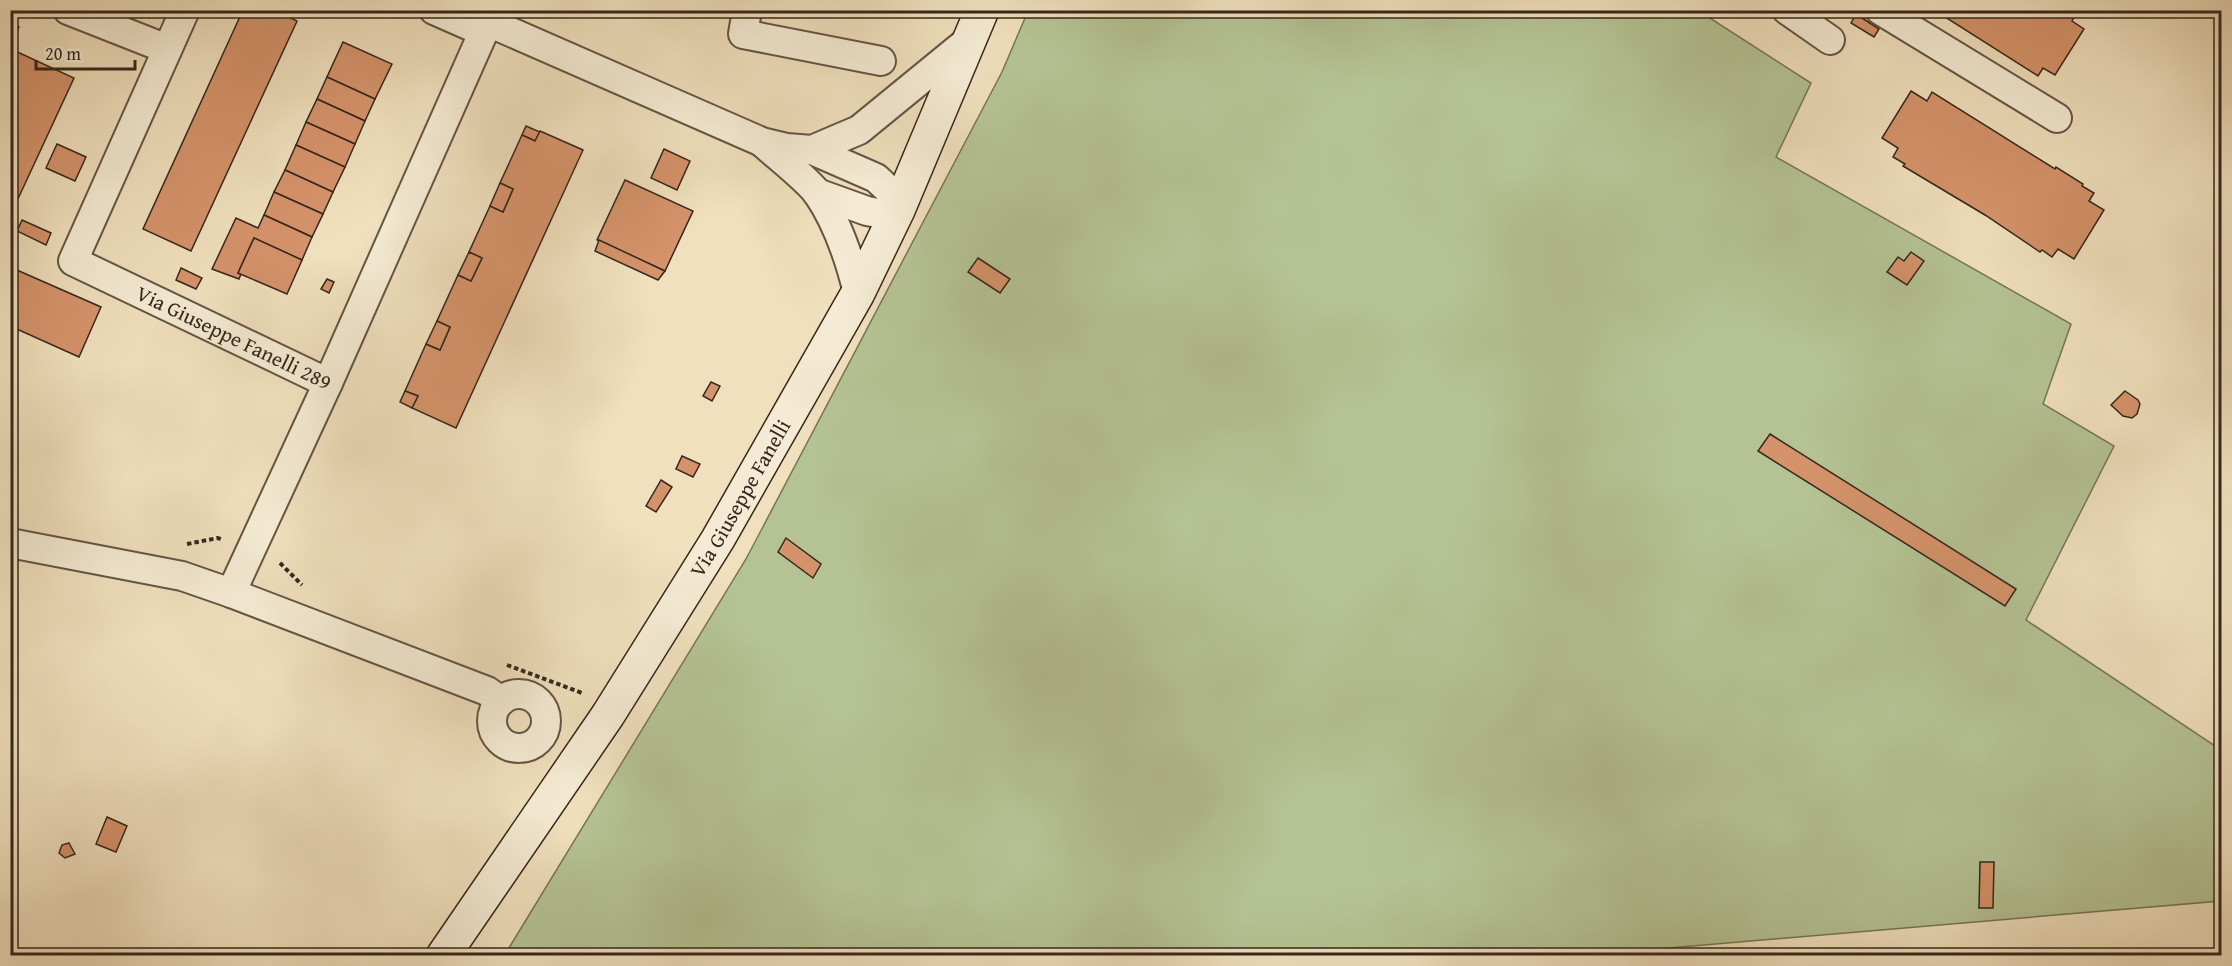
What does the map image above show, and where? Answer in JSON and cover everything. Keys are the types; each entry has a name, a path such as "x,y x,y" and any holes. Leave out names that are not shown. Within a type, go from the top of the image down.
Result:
{"main road":[{"name":"Via Giuseppe Fanelli","path":"443,956 614,705 718,539 858,293 898,210 975,25"}],"street":[{"path":"68,10 167,49"},
{"name":"Via Giuseppe Fanelli 289","path":"185,10 73,261 328,383 486,22"},
{"path":"434,10 486,22 762,142 787,148 812,150 876,178 891,192 898,210 883,214 867,212 817,193"},
{"path":"747,10 742,34 881,61"},
{"path":"1787,10 1830,40"},
{"path":"1880,10 2057,118"},
{"path":"812,150 859,130 975,25"},
{"path":"762,142 817,193 842,241 858,293"},
{"path":"231,593 328,383"},
{"path":"10,543 182,576 487,691 501,701"}],"green space":[{"path":"1028,11 1699,11 1811,83 1776,157 2071,324 2043,404 2114,446 2026,620 2221,750 2221,901 1575,956 504,956 746,559 1002,72"}],"building":[{"path":"243,10 275,10 297,21 191,251 143,229"},
{"path":"1934,10 2075,10 2077,12 2072,21 2084,29 2055,75 2043,68 2038,76"},
{"path":"1856,14 1879,29 1874,37 1851,23"},
{"path":"10,23 19,27 12,43 10,43"},
{"path":"343,42 392,64 375,99 327,77"},
{"path":"13,50 74,78 10,216 10,56"},
{"path":"327,77 375,99 365,121 317,99"},
{"path":"1911,91 1927,101 1932,92 2055,169 2056,167 2094,193 2089,201 2104,210 2074,259 2058,249 2052,257 2042,250 2040,252 1985,215 1903,166 1905,164 1893,157 1898,148 1882,138"},
{"path":"317,99 365,121 355,144 306,122"},
{"path":"306,122 355,144 345,167 296,145"},
{"path":"526,126 540,132 535,141 522,135"},
{"path":"540,131 583,150 456,428 412,408 418,396 405,391 426,344 440,350 450,327 437,321 458,275 471,281 482,258 469,252 490,206 503,212 513,189 500,183 522,135 535,141"},
{"path":"57,144 86,157 75,181 46,168"},
{"path":"296,145 345,167 333,192 285,170"},
{"path":"664,149 690,161 677,190 651,178"},
{"path":"285,170 333,192 323,214 274,192"},
{"path":"625,180 693,211 665,271 597,240"},
{"path":"500,183 513,189 503,212 490,206"},
{"path":"274,192 323,214 312,237 264,215"},
{"path":"264,215 312,237 302,260 254,238 238,273 241,274 239,279 212,269 236,218 258,228"},
{"path":"22,220 51,233 46,245 17,231"},
{"path":"254,238 302,260 287,294 238,273"},
{"path":"599,240 665,271 658,280 595,251"},
{"path":"469,252 482,258 471,281 458,275"},
{"path":"1911,252 1924,261 1907,285 1887,272 1898,257 1904,261"},
{"path":"978,258 1010,279 1000,293 968,272"},
{"path":"10,267 101,307 79,357 10,326"},
{"path":"181,268 202,278 196,289 176,280"},
{"path":"327,279 334,282 329,293 321,289"},
{"path":"437,321 450,327 440,350 426,344"},
{"path":"711,382 720,386 712,401 703,396"},
{"path":"405,391 418,396 412,408 400,402"},
{"path":"2125,391 2140,404 2137,414 2132,418 2123,416 2111,405"},
{"path":"1770,434 2016,589 2005,606 1758,451"},
{"path":"682,456 700,464 693,477 676,469"},
{"path":"661,480 672,487 656,512 646,506"},
{"path":"786,538 821,564 813,578 778,552"},
{"path":"107,817 127,826 116,852 96,844"},
{"path":"69,843 75,854 65,858 59,853 62,845"},
{"path":"1980,862 1994,862 1993,908 1979,908"}],"railway":[{"path":"2166,956 2222,952"}]}
